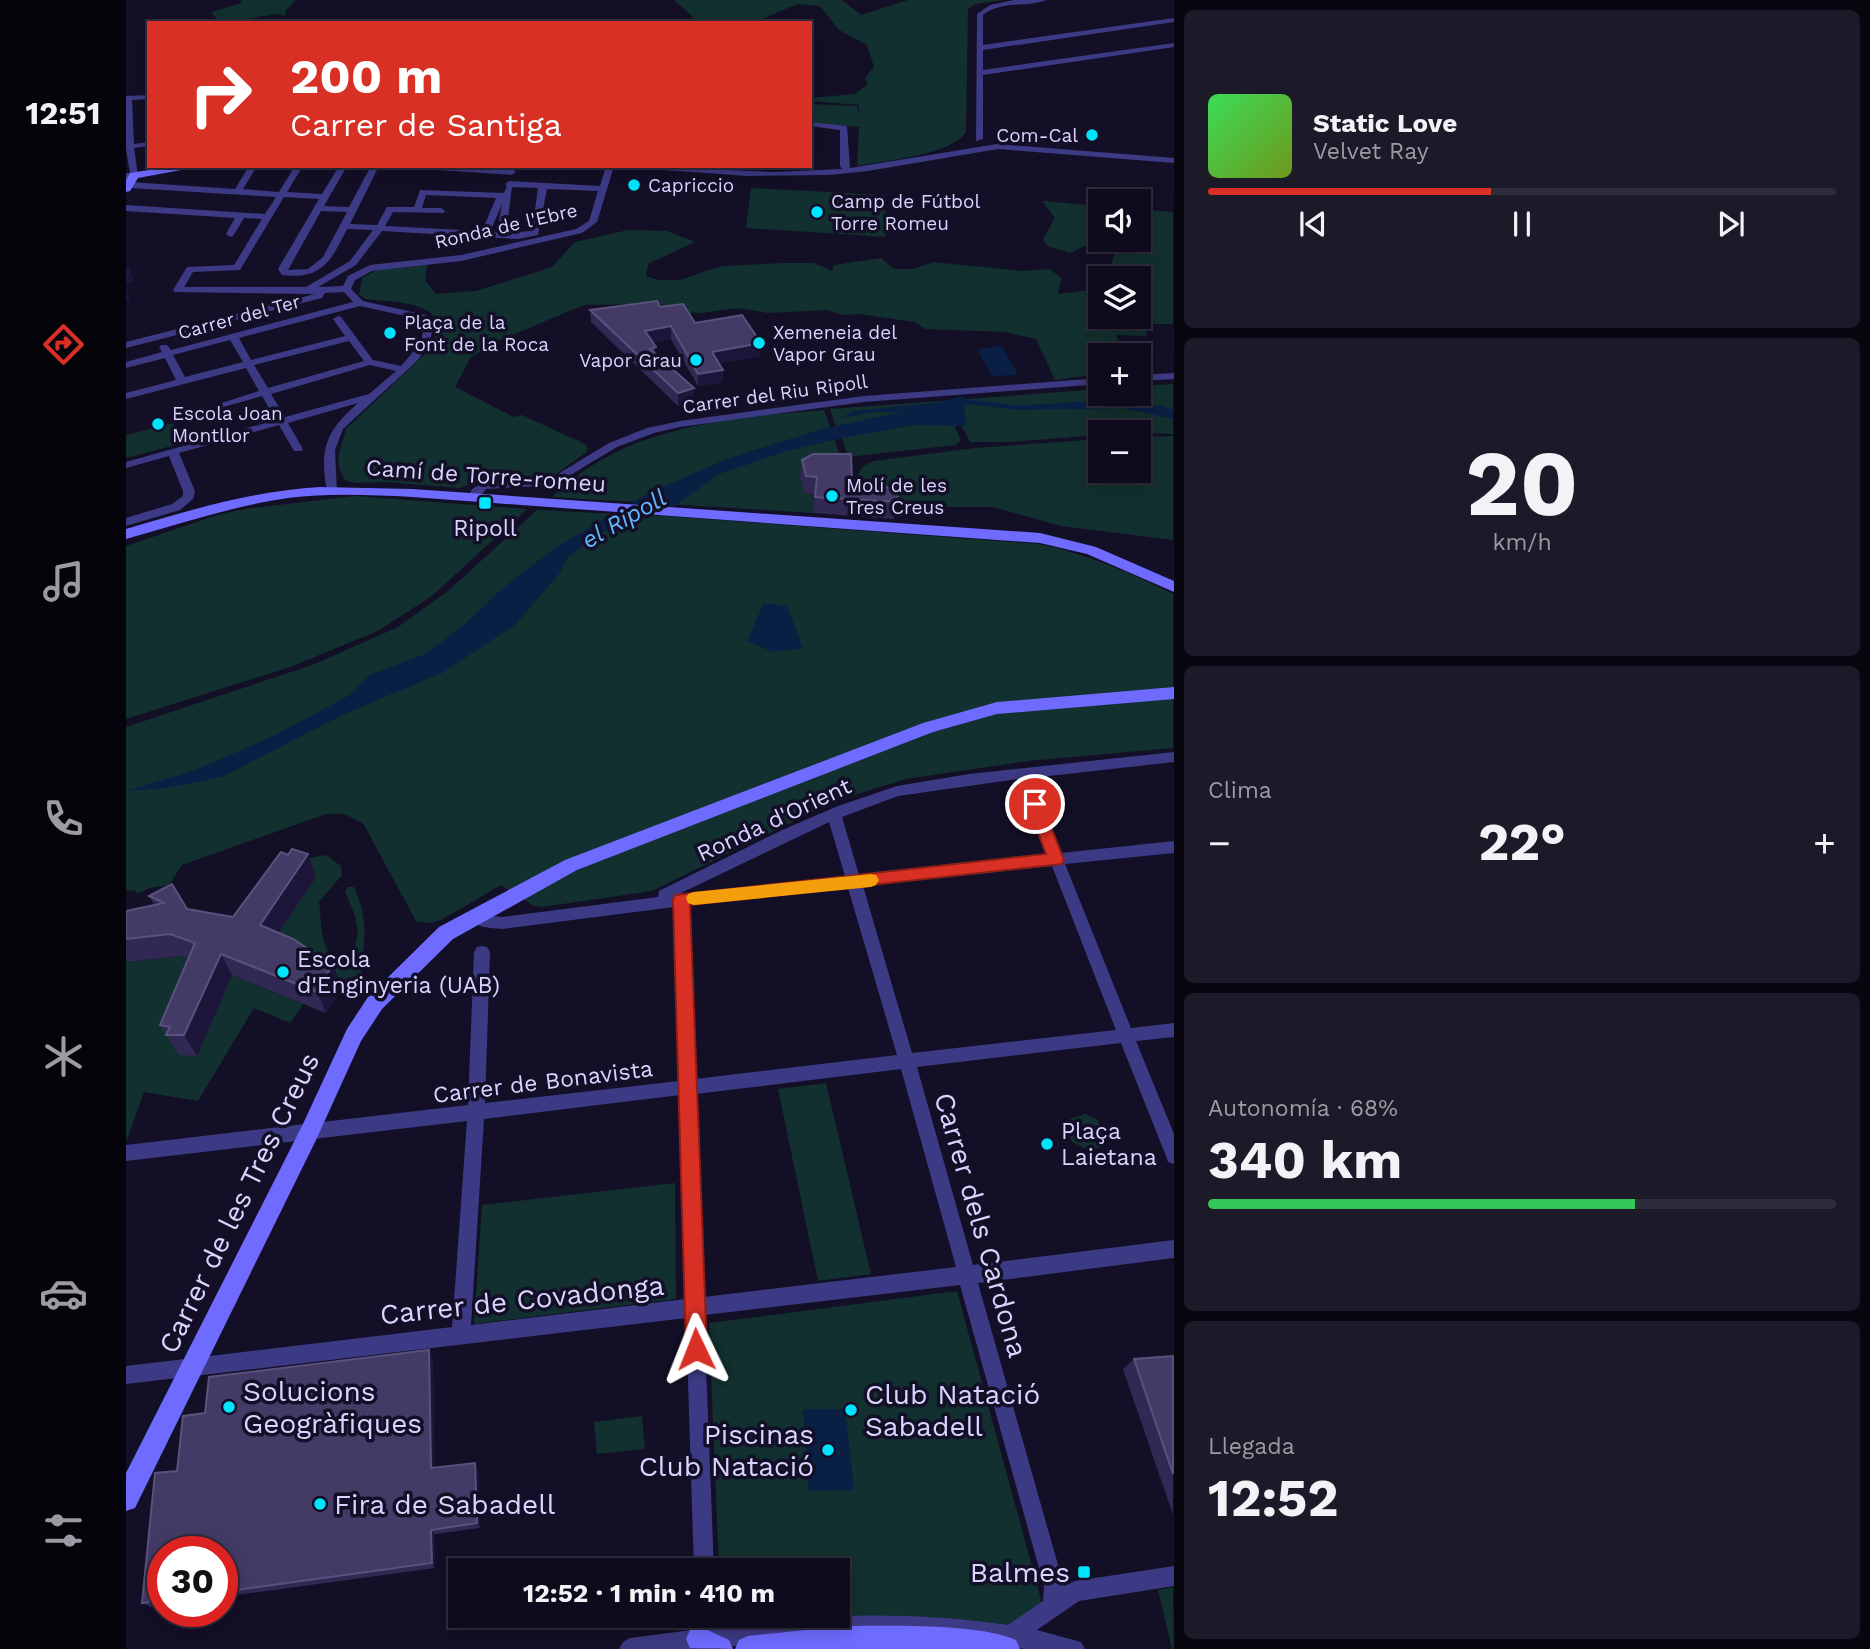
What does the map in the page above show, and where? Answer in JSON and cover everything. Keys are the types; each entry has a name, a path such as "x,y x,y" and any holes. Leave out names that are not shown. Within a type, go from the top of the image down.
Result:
{"street":[{"path":"976,143 980,14 984,9 1043,0"},
{"path":"980,48 1174,20"},
{"path":"980,73 1174,45"},
{"path":"1124,52 1174,53"},
{"path":"129,181 127,98 147,97"},
{"path":"812,124 844,128 844,166 848,171"},
{"path":"676,168 774,173 848,171 956,152 976,143 990,149 997,146 1174,161"},
{"path":"128,147 147,144"},
{"path":"129,181 189,168"},
{"path":"237,192 252,168"},
{"path":"298,168 237,268 190,269 178,290 306,290 321,293"},
{"path":"342,168 283,270 290,274 301,274 320,267 374,168"},
{"path":"479,168 513,169 505,196 485,234"},
{"name":"Ronda de l'Ebre","path":"346,290 351,278 369,268 472,256 579,231 589,226 594,219 609,168"},
{"path":"129,181 237,192 325,197"},
{"path":"509,184 602,189"},
{"path":"536,232 544,186"},
{"path":"417,210 423,192 505,196"},
{"path":"432,231 449,194"},
{"path":"501,235 505,196"},
{"path":"126,208 268,217"},
{"path":"318,208 353,210"},
{"path":"306,290 353,262 390,209 442,211"},
{"path":"230,234 242,215"},
{"path":"344,226 501,235 536,232 594,219"},
{"path":"126,345 321,293 346,290 360,303 414,313 427,321 430,332 428,339 376,395 338,427 333,438 329,474 333,491"},
{"name":"Carrer del Ter","path":"126,365 360,303"},
{"path":"338,319 370,362"},
{"path":"159,336 182,382"},
{"path":"233,337 298,449"},
{"path":"126,396 351,337"},
{"path":"220,405 370,362 402,369"},
{"path":"1151,377 1174,376"},
{"name":"Carrer del Riu Ripoll","path":"474,497 475,491 483,486 535,485 555,481 620,442 652,430 680,424 758,411 864,399 1088,382"},
{"path":"126,465 376,395"},
{"path":"126,522 185,502 190,491 173,452"},
{"name":"Camí de Torre-romeu","path":"126,534 209,510 287,495 333,491 474,497 1040,538 1091,550 1174,587"},
{"path":"1174,693 997,708 929,727 571,864 475,915 486,922 503,923 681,900 1174,847"},
{"name":"Ronda d'Orient","path":"606,910 678,891 785,835 897,791 1022,773 1174,757"},
{"path":"1022,773 1174,1156"},
{"name":"Carrer dels Cardona","path":"834,814 907,1062 1049,1568 1054,1587 1053,1604"},
{"path":"714,872 710,883 716,897"},
{"path":"681,900 704,1558"},
{"name":"Carrer de les Tres Creus","path":"126,1499 309,1133 354,1035 375,1003 428,948 475,915"},
{"path":"461,1334 476,1113 482,952"},
{"name":"Carrer de Bonavista","path":"126,1153 1174,1030"},
{"name":"Carrer de Covadonga","path":"126,1376 461,1334 695,1310 1174,1249"},
{"path":"1009,1642 1053,1604 1075,1591 1174,1576"},
{"path":"629,1649 714,1641 864,1638 1009,1642 1074,1649"},
{"path":"748,1649 814,1639"}],"green space":[{"path":"241,0 296,0 286,10 285,16 278,14 218,21 211,12 242,3"},
{"path":"674,0 842,0 861,15 908,0 1004,0 976,4 968,9 966,132 958,140 932,152 857,166 859,127 812,123 812,104 857,106 859,117 859,105 812,101 812,98 855,94 868,84 865,78 874,67 867,45 839,30 820,6 798,4 764,18 763,21 682,21 694,18"},
{"name":"Camp de Fútbol Torre Romeu","path":"751,188 885,195 886,237 746,228"},
{"path":"1042,201 1088,205 1088,244 1070,253 1047,246 1043,239 1055,218"},
{"path":"1151,210 1173,212 1173,324 1151,324 1151,266 1110,266 1115,254 1151,252"},
{"path":"628,230 667,231 695,242 648,264 646,276 658,280 680,280 721,266 814,263 832,271 834,265 881,258 894,269 914,269 933,262 1022,271 1050,269 1061,278 1058,294 1088,290 1088,329 1146,329 1147,334 1116,335 1120,343 1088,343 1088,376 1055,380 1036,339 1005,332 926,329 914,322 860,314 843,315 827,310 768,313 738,308 701,313 667,312 661,304 584,305 498,341 471,357 455,387 514,417 522,415 587,445 587,452 556,474 538,480 477,482 460,488 385,482 354,483 345,480 340,471 338,457 346,429 426,353 440,327 436,318 419,307 366,299 359,295 362,278 377,270 427,265 425,280 436,294 476,291 552,267 575,242"},
{"path":"1173,384 1173,434 1151,433 1151,420 1088,420 1088,436 970,442 960,423 955,427 961,440 956,445 848,457 842,438 834,438 840,457 804,493 815,494 813,513 552,497 581,473 612,454 645,440 715,422 824,410 830,427 836,427 830,409 1088,390 1088,406 1151,406 1151,385"},
{"path":"173,423 183,443 126,458 126,435"},
{"path":"1173,436 1173,540 1061,526 993,507 901,505 883,499 860,486 856,478 863,466 874,461 975,448 1088,440 1088,483 1151,483 1151,437"},
{"path":"355,496 527,509 432,596 378,631 290,667 126,719 126,546 214,516 244,509"},
{"path":"537,510 680,517 1038,544 1107,565 1173,594 1173,748 1028,761 906,779 835,801 652,891 542,907 534,906 501,885 441,920 431,923 416,921 363,823 344,814 326,814 182,865 169,885 149,888 137,894 135,890 126,891 126,727 312,665 398,627 448,591"},
{"path":"326,855 341,866 342,875 319,902 324,942 333,959 341,964 351,965 358,934 355,916 345,891 348,887 354,887 364,919 362,972 342,987 270,946 316,877 303,859"},
{"path":"182,956 206,965 197,1056 232,975 303,1004 290,1023 254,1008 198,1101 144,1092 126,1142 126,962"},
{"path":"826,1083 871,1274 818,1281 778,1089"},
{"path":"1085,1114 1097,1119 1106,1135 1102,1146 1091,1151 1072,1142 1066,1130 1070,1119"},
{"path":"675,1183 676,1299 474,1324 482,1205"},
{"name":"Club Natació Sabadell","path":"957,1291 1043,1607 1012,1635 756,1628 850,1628 850,1558 719,1558 709,1323"},
{"path":"642,1416 645,1449 597,1454 594,1422"},
{"path":"1173,1587 1174,1649 1172,1649 1158,1590"}],"water":[{"path":"1002,346 1016,375 992,376 977,349"},
{"name":"el Ripoll","path":"963,396 966,400 1013,405 1088,401 1088,406 1151,404 1173,410 1173,419 1123,408 1017,410 968,404 964,408 967,424 963,426 914,425 847,437 784,452 719,474 674,506 595,536 568,557 559,574 515,625 442,673 342,715 222,777 166,788 126,791 198,769 275,735 348,696 370,675 425,654 556,547 649,493 729,458 822,429 903,412 872,412 842,418 853,411 936,403"},
{"path":"764,603 787,606 803,648 773,652 747,641"},
{"name":"Piscinas Club Natació","path":"803,1409 845,1409 854,1490 809,1491"}],"building":[{"path":"657,301 660,307 683,304 695,323 742,315 761,343 712,352 723,370 698,374 671,326 645,331 656,347 650,349 694,388 678,393 590,310"},
{"path":"813,454 851,454 852,482 875,483 898,491 897,502 815,497 817,477 806,476 802,460"},
{"path":"292,849 308,854 260,925 293,939 334,966 324,976 328,978 317,992 221,954 184,1035 166,1035 170,1027 160,1025 195,943 170,934 126,939 126,911 164,903 149,896 172,884 187,909 233,917 281,852 288,855"},
{"name":"Fira de Sabadell","path":"429,1350 431,1468 475,1463 477,1523 431,1530 432,1563 238,1590 238,1536 149,1536 155,1473 177,1471 183,1416 205,1413 209,1377"},
{"path":"1173,1356 1173,1474 1134,1359"},
{"name":"Fira de Sabadell","path":"147,1553 147,1602 142,1603"}],"slow traffic":[{"path":"694,898 871,880"}],"place":[{"name":"Com-Cal","path":"1092,135"},
{"name":"Capriccio","path":"634,185"},
{"name":"Camp de Fútbol Torre Romeu","path":"817,212"},
{"name":"Plaça de la Font de la Roca","path":"390,333"},
{"name":"Xemeneia del Vapor Grau","path":"759,343"},
{"name":"Vapor Grau","path":"696,360"},
{"name":"Escola Joan Montllor","path":"158,424"},
{"name":"Molí de les Tres Creus","path":"832,496"},
{"name":"Ripoll","path":"485,503"},
{"name":"Escola d'Enginyeria (UAB)","path":"283,972"},
{"name":"Plaça Laietana","path":"1047,1144"},
{"name":"Solucions Geogràfiques","path":"229,1407"},
{"name":"Club Natació Sabadell","path":"851,1410"},
{"name":"Piscinas Club Natació","path":"828,1450"},
{"name":"Fira de Sabadell","path":"320,1504"},
{"name":"Balmes","path":"1084,1572"}],"route":[{"path":"696,1349 681,900 1056,860 1035,804"}]}
